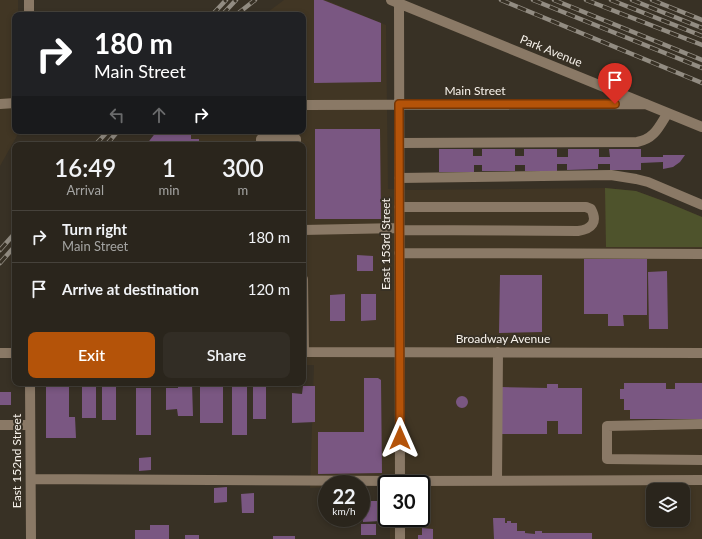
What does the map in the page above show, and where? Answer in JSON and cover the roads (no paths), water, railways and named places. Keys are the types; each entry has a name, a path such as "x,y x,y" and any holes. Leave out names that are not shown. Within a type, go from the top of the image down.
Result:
{"street":[{"path":"29,0 30,12"},
{"name":"Park Avenue","path":"395,2 702,127"},
{"name":"East 153rd Street","path":"395,2 399,104 400,475"},
{"path":"0,104 12,103"},
{"name":"Main Street","path":"306,105 646,104"},
{"path":"399,143 637,142 644,141 653,135 668,114"},
{"path":"261,142 261,139 275,135 298,138"},
{"path":"399,178 611,175 648,182 702,205"},
{"path":"306,230 399,229 578,231 592,226 594,221 594,215 591,209 586,207 399,208"},
{"path":"399,253 702,254"},
{"name":"Broadway Avenue","path":"306,352 702,353"},
{"path":"497,480 498,352"},
{"path":"0,353 12,353"},
{"name":"East 152nd Street","path":"30,386 30,539"},
{"path":"702,424 607,426 607,459 702,460"},
{"path":"0,425 30,425"},
{"path":"30,479 378,482"},
{"path":"430,481 702,480"},
{"path":"400,527 400,539"}],"railway":[{"path":"215,12 226,0"},
{"path":"225,12 236,0"},
{"path":"240,12 255,0"},
{"path":"501,0 702,83"},
{"path":"533,0 702,68"},
{"path":"554,0 702,60"},
{"path":"586,0 702,45"},
{"path":"611,0 702,36"},
{"path":"632,0 702,28"},
{"path":"652,0 702,20"},
{"path":"98,142 105,134"},
{"path":"109,142 115,134"},
{"path":"0,250 12,236"},
{"path":"0,263 12,249"}]}
